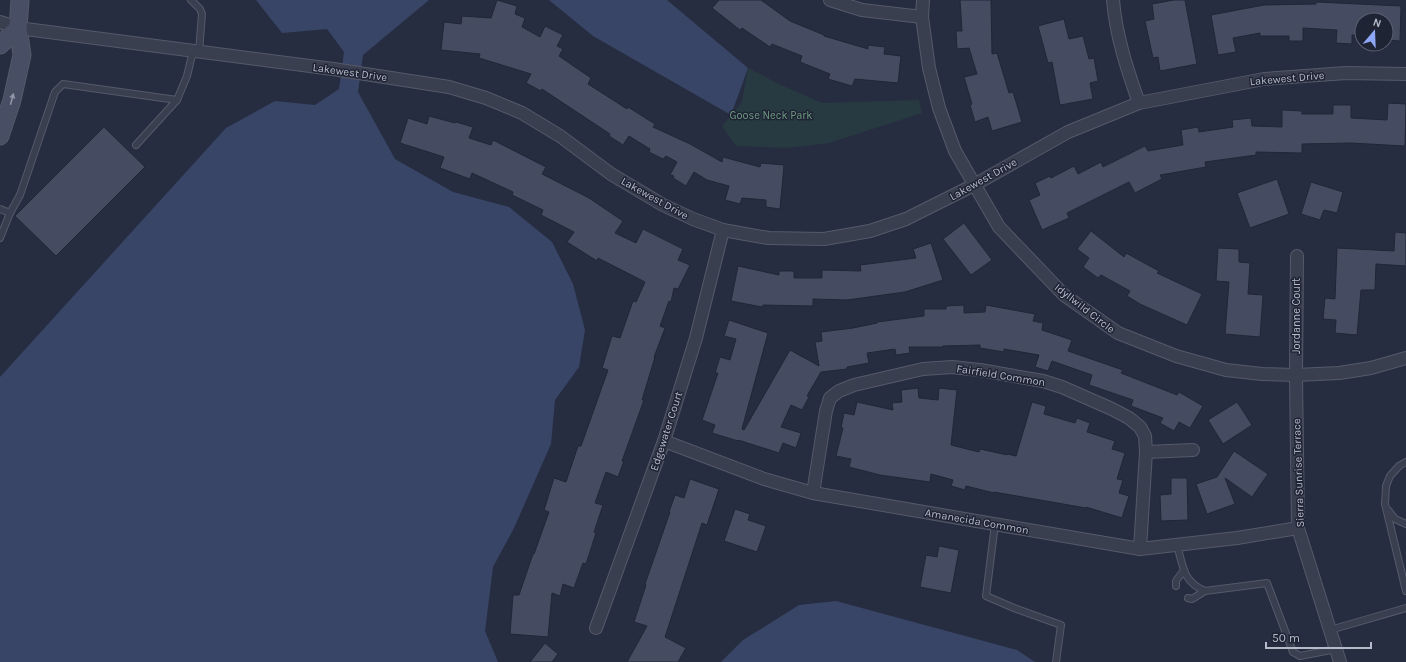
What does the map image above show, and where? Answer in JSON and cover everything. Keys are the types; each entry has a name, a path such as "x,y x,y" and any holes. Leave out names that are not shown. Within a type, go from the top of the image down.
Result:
{"main road":[{"path":"0,136 12,100 22,55 18,28 20,0"},
{"path":"0,45 18,28"}],"street":[{"path":"830,0 862,10 922,17"},
{"name":"Idyllwild Circle","path":"922,0 922,17 929,68 939,108 955,151 999,227 1064,294 1118,333 1176,356 1226,370 1262,374 1296,375 1339,373 1371,368 1406,358"},
{"path":"1113,0 1114,20 1121,51 1139,104"},
{"name":"Lakewest Drive","path":"0,22 18,28 449,87 486,98 522,113 560,136 611,174 663,205 723,230 768,238 824,239 870,231 906,219 974,185 1068,132 1139,104 1264,78 1346,73 1406,74"},
{"name":"Edgewater Court","path":"596,628 664,441 696,338 723,230"},
{"name":"Jordanne Court","path":"1296,375 1297,256"},
{"name":"Fairfield Common","path":"814,493 826,411 830,398 839,391 854,385 923,369 952,367 980,370 1043,381 1062,387 1129,418 1140,428 1145,436 1146,452 1140,549"},
{"name":"Sierra Sunrise Terrace","path":"1296,375 1298,528 1340,662"},
{"name":"Amanecida Common","path":"664,441 764,480 814,493 1140,549 1237,538 1298,528"},
{"path":"1146,452 1194,450"}],"lane":[{"path":"136,145 177,100 187,76 196,52 202,14 200,9 191,0"},
{"path":"0,238 10,213 20,195 54,92 63,84 177,100"},
{"path":"0,208 10,213"},
{"path":"1406,462 1399,466 1390,476 1386,486 1385,504 1406,591"},
{"path":"1386,507 1395,519 1406,524"},
{"path":"995,524 986,596 1061,625 1056,662"},
{"path":"1177,545 1187,578 1196,587 1205,591"},
{"path":"1176,586 1176,581 1184,570"},
{"path":"1188,598 1192,599 1205,591 1267,584 1293,652 1300,656 1336,649"},
{"path":"1330,630 1406,608"}],"green space":[{"name":"Goose Neck Park","path":"748,68 779,84 822,103 919,100 922,113 829,143 787,148 736,146 722,126 742,102"}],"water":[{"path":"256,0 429,0 363,55 358,92 395,159 453,192 509,207 552,242 573,284 585,330 579,367 555,400 551,444 514,528 493,567 485,631 498,662 0,662 0,377 226,128 275,101 315,105 339,89 344,52 327,29 282,33"},
{"path":"549,0 667,0 748,68 731,115 593,36"},
{"path":"836,601 1017,650 1035,662 721,662 743,640 799,605"}],"building":[{"path":"497,0 517,6 515,14 525,18 522,27 540,37 545,26 563,35 557,46 563,49 559,56 591,78 588,84 627,109 628,107 655,124 653,127 690,144 722,162 723,157 760,167 761,163 784,165 780,209 766,207 766,200 742,198 740,204 725,200 729,186 707,180 694,172 686,186 673,178 674,176 670,175 677,162 666,156 663,159 649,152 650,149 629,136 623,145 609,136 610,134 542,89 541,91 526,83 531,74 479,58 480,54 441,50 444,22 461,24 462,16 491,18"},
{"path":"719,0 761,0 790,21 824,36 868,49 868,45 885,47 884,54 901,56 898,83 855,79 852,86 828,79 830,74 800,62 802,56 772,44 770,47 742,28 740,30 712,8"},
{"path":"960,0 991,0 992,54 997,53 1009,93 1013,92 1022,122 992,131 988,117 975,122 970,105 972,104 964,77 977,74 969,48 957,49 956,31 962,31"},
{"path":"1174,0 1185,0 1197,64 1160,71 1158,57 1153,58 1145,21 1154,19 1152,4"},
{"path":"1316,2 1401,6 1400,41 1394,41 1394,12 1354,12 1354,35 1352,35 1352,44 1336,43 1337,30 1303,28 1303,41 1289,41 1289,36 1260,36 1260,33 1233,38 1236,52 1218,55 1211,15 1264,5 1316,4"},
{"path":"1064,19 1069,39 1083,36 1089,59 1094,58 1098,81 1090,83 1093,99 1060,105 1052,62 1048,63 1038,26"},
{"path":"1388,103 1406,104 1405,146 1351,143 1302,144 1302,153 1256,152 1256,155 1205,162 1206,167 1160,175 1162,179 1135,193 1129,182 1067,213 1069,218 1042,230 1029,200 1040,195 1035,183 1050,176 1051,178 1074,166 1078,174 1101,162 1103,167 1145,146 1148,151 1183,145 1181,130 1198,127 1199,132 1233,127 1232,120 1251,118 1252,126 1282,127 1282,110 1302,111 1302,114 1333,114 1333,105 1351,105 1351,118 1387,120"},
{"path":"429,116 473,127 469,138 491,145 493,140 546,167 542,174 589,198 623,221 615,233 636,243 643,229 683,249 678,260 690,265 678,289 674,288 671,302 669,301 660,326 665,328 654,357 642,400 644,400 622,461 624,461 618,477 606,472 595,503 603,505 586,564 583,563 574,588 563,584 560,596 552,593 548,637 510,634 513,595 519,595 549,512 544,510 554,478 566,482 578,446 581,446 608,370 602,368 612,336 620,338 633,301 636,302 645,282 598,258 597,261 567,242 574,232 541,215 543,210 512,195 513,192 472,173 470,179 440,168 444,157 400,143 408,118 427,124"},
{"path":"104,127 145,167 56,256 15,216"},
{"path":"1277,179 1289,214 1250,228 1237,193"},
{"path":"1311,182 1343,192 1337,213 1324,210 1320,220 1301,214"},
{"path":"964,223 992,260 971,275 943,239"},
{"path":"1091,231 1124,257 1126,253 1159,271 1157,273 1202,294 1187,325 1140,304 1127,296 1130,291 1101,275 1098,278 1083,267 1089,258 1077,249"},
{"path":"1395,232 1406,233 1406,266 1376,264 1375,290 1361,290 1357,335 1335,333 1336,320 1323,319 1325,298 1335,299 1337,248 1394,251"},
{"path":"931,243 943,280 905,292 847,300 813,299 813,306 763,305 762,307 731,301 738,266 779,275 779,271 794,271 794,278 822,278 822,270 861,271 860,265 916,258 913,249"},
{"path":"1218,248 1239,249 1239,262 1250,263 1248,294 1263,295 1260,337 1225,334 1229,282 1216,281"},
{"path":"964,305 964,313 985,312 986,305 1035,314 1033,321 1043,323 1042,330 1072,340 1068,351 1123,370 1121,373 1177,395 1179,392 1203,406 1190,428 1179,422 1174,431 1160,423 1163,418 1131,406 1133,400 1089,385 1092,375 1052,361 1048,371 1035,367 1039,355 1004,349 1004,352 980,348 980,345 943,346 909,347 910,353 896,355 895,349 867,353 869,363 847,367 847,369 821,372 807,396 809,397 802,410 791,405 781,427 801,433 796,448 783,443 779,453 738,441 712,433 715,425 702,420 718,373 715,373 720,357 730,360 736,339 724,336 729,320 768,333 742,429 744,430 790,350 819,366 815,342 822,341 821,332 853,328 877,322 924,316 924,309 946,309 946,306"},
{"path":"918,388 919,398 938,400 939,388 957,390 951,445 979,452 980,449 1016,456 1032,402 1046,406 1044,414 1075,423 1077,418 1090,423 1087,432 1115,441 1112,449 1125,453 1117,479 1123,480 1119,493 1129,496 1122,518 1086,507 994,493 966,486 965,490 951,486 953,480 931,474 930,482 880,475 849,467 851,459 836,456 843,428 841,428 844,413 854,415 857,402 893,410 892,403 902,402 901,390"},
{"path":"1237,402 1252,425 1223,444 1208,420"},
{"path":"1234,451 1268,474 1252,497 1225,478 1235,504 1207,514 1196,484 1217,477"},
{"path":"1171,478 1187,478 1188,520 1161,521 1160,495 1171,494"},
{"path":"690,479 719,489 707,525 702,523 665,637 686,648 678,662 627,662 647,626 634,622 669,512 675,495 684,498"},
{"path":"735,509 750,514 748,520 766,526 757,552 724,541"},
{"path":"939,546 959,550 951,593 920,587 926,555 937,557"},
{"path":"545,643 558,654 552,662 530,662"}]}
